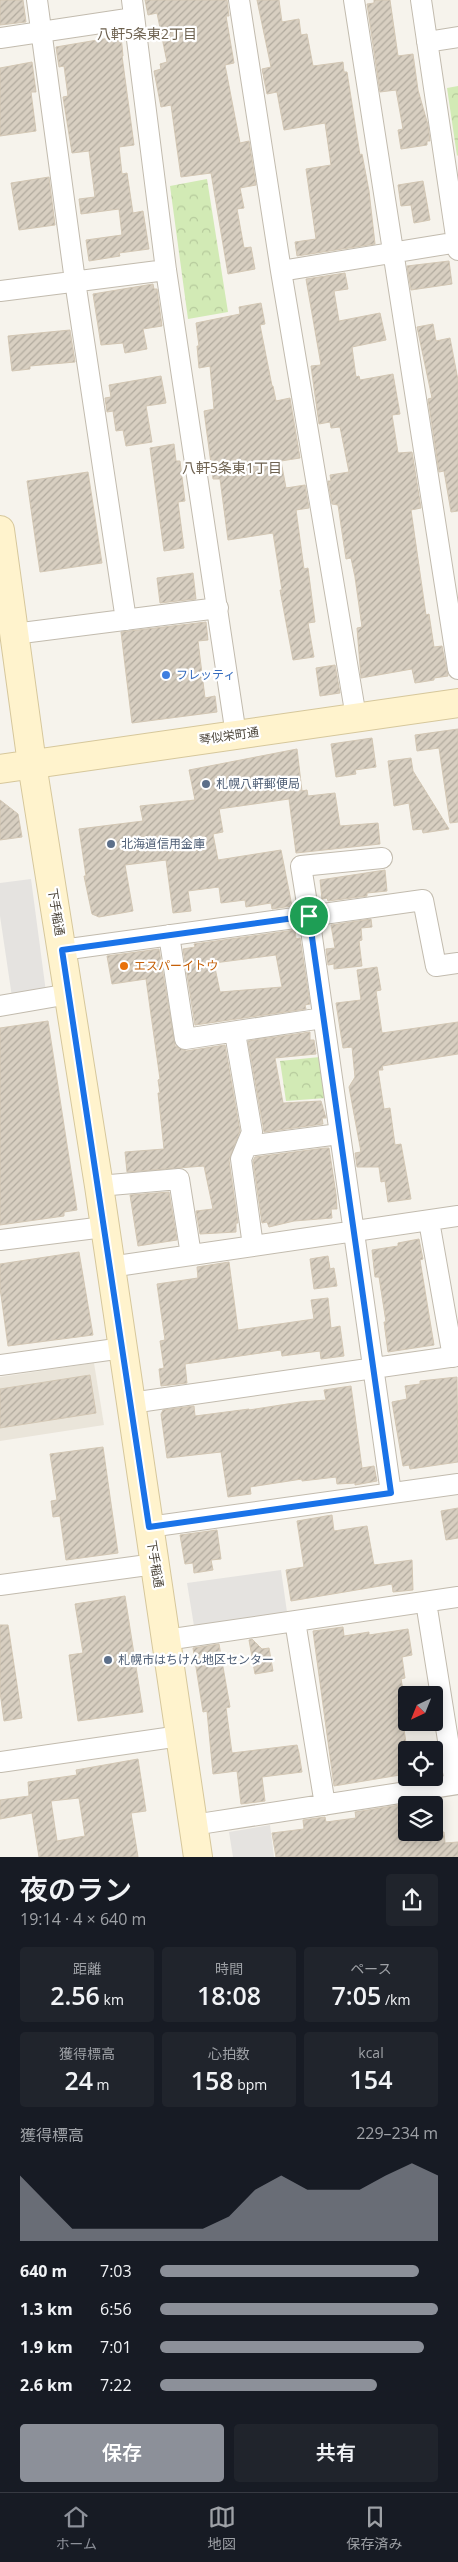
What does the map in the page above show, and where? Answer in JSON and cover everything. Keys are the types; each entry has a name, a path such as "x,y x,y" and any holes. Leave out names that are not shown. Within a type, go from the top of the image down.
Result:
{"main road":[{"name":"下手稲通","path":"0,530 32,764 99,1186 198,1857"},
{"name":"琴似栄町通","path":"0,769 458,703"}],"street":[{"path":"37,0 75,281 126,620"},
{"path":"239,0 281,270 356,717"},
{"path":"354,0 458,669"},
{"path":"281,270 392,252 458,245 421,0"},
{"path":"0,38 42,33 133,9 166,270 236,735"},
{"path":"427,42 458,38"},
{"path":"0,291 166,270"},
{"path":"14,634 218,608"},
{"path":"382,858 301,866 391,1493"},
{"path":"62,950 423,900 436,966 458,963"},
{"path":"169,935 185,1039 323,1018"},
{"path":"0,1006 69,994"},
{"path":"235,1032 252,1132 241,1159 253,1246"},
{"path":"246,1146 339,1134"},
{"path":"99,1186 179,1179 191,1255"},
{"path":"110,1267 458,1216"},
{"path":"131,1403 456,1357 429,1221"},
{"path":"0,1240 104,1226"},
{"path":"0,1365 123,1348"},
{"path":"149,1527 458,1484"},
{"path":"0,1585 155,1564"},
{"path":"166,1640 458,1597"},
{"path":"193,1825 457,1784 426,1602"},
{"path":"295,1621 326,1804"},
{"path":"0,1762 180,1736"}],"shaded area":[{"path":"31,879 46,992 12,997 0,916 0,883"},
{"path":"94,1363 104,1425 0,1441 0,1377"},
{"path":"281,1570 287,1612 194,1626 187,1583"},
{"path":"270,1825 274,1857 233,1857 229,1832"}],"green space":[{"path":"458,86 458,155 457,156 447,88"},
{"path":"207,179 228,312 188,319 170,186"},
{"path":"320,1057 326,1098 286,1101 280,1061"}],"building":[{"path":"0,0 23,0 26,22 0,25"},
{"path":"145,0 227,0 229,16 226,16 234,63 225,65 240,143 249,141 256,185 240,188 244,208 237,209 244,248 251,247 255,269 228,274 211,173 181,177 171,105 161,107 154,71 161,69 160,64 167,62 157,13 148,15"},
{"path":"257,0 279,0 282,22 299,19 301,35 307,34 313,66 343,62 344,72 347,72 360,155 362,154 369,191 375,244 297,256 295,242 316,239 306,169 331,165 325,123 284,130 277,92 267,94 262,69 271,67"},
{"path":"374,0 390,0 398,56 413,54 418,90 428,125 430,141 427,141 427,145 401,149 398,130 403,129 396,90 380,92 367,4 374,3"},
{"path":"121,36 134,145 119,147 122,174 127,173 133,213 143,211 149,249 119,253 120,256 89,261 86,240 122,235 119,209 81,214 79,199 95,197 89,151 72,153 63,97 68,96 64,66 59,67 56,47"},
{"path":"32,62 36,92 31,92 36,131 0,136 0,68"},
{"path":"49,177 55,225 19,230 11,183"},
{"path":"423,181 430,220 414,223 411,205 401,206 398,185"},
{"path":"449,261 452,284 411,290 407,266"},
{"path":"345,273 348,289 334,291 339,321 380,313 386,340 352,347 356,377 359,376 360,380 393,374 400,414 392,415 398,453 412,452 421,508 411,510 426,615 429,614 434,647 442,646 448,676 434,678 434,680 415,683 412,669 361,678 357,628 362,627 355,577 351,558 346,559 338,505 332,504 328,481 331,481 330,475 349,472 340,427 331,428 330,422 319,424 311,366 321,365 306,279"},
{"path":"153,284 154,289 157,289 162,326 143,329 147,349 125,353 123,343 101,345 93,294"},
{"path":"261,303 265,324 260,325 272,386 276,401 290,398 300,458 281,461 286,488 305,485 309,508 296,510 304,569 308,568 315,622 308,623 314,657 293,660 280,590 282,590 273,533 228,540 220,479 213,479 204,411 214,409 210,366 199,368 197,346 199,346 196,323 240,314 239,307"},
{"path":"433,324 436,341 450,338 458,380 458,511 451,512 444,471 439,472 428,399 432,398 417,327"},
{"path":"70,330 75,362 30,366 30,369 12,371 8,336"},
{"path":"161,376 166,403 146,406 152,442 126,446 123,430 116,431 113,411 107,412 105,398 111,397 109,385"},
{"path":"174,444 176,461 180,461 185,501 178,502 184,548 164,551 150,448"},
{"path":"88,472 102,563 40,572 27,481"},
{"path":"193,573 196,599 160,603 157,578"},
{"path":"206,622 208,640 198,641 205,698 215,696 217,712 132,723 121,632"},
{"path":"335,665 340,693 320,696 316,668"},
{"path":"458,729 458,822 450,823 439,748 417,751 415,735"},
{"path":"372,738 376,767 355,770 356,774 336,777 331,744"},
{"path":"297,749 302,791 307,790 308,796 335,793 340,826 378,823 380,844 296,853 289,799 219,809 223,832 213,834 218,860 281,850 292,906 272,909 271,903 246,907 245,900 221,903 219,887 188,891 191,911 173,913 166,860 125,865 133,911 99,917 92,914 84,876 86,876 79,829 143,821 140,806 195,800 189,770"},
{"path":"411,758 413,771 449,829 423,833 422,829 413,830 409,803 394,806 388,761"},
{"path":"0,800 18,814 22,837 0,840"},
{"path":"385,870 387,891 367,893 367,896 328,901 327,898 322,899 320,880"},
{"path":"371,919 372,927 361,928 362,940 359,941 362,966 334,969 334,964 328,965 326,949 335,948 331,925"},
{"path":"295,930 296,939 300,938 310,1004 305,1005 306,1009 195,1025 183,949 195,947 194,944","holes":["276,955 282,987 220,992 214,963"]},
{"path":"159,949 175,1046 186,1051 225,1045 240,1131 229,1160 238,1223 236,1223 236,1232 200,1234 196,1211 213,1209 204,1166 127,1172 125,1152 164,1149 158,1093 160,1093 158,1080 160,1079 146,979 112,984 107,956"},
{"path":"377,967 381,990 376,991 382,1033 458,1022 458,1054 382,1066 383,1070 378,1070 384,1109 390,1108 395,1145 401,1144 411,1199 388,1202 385,1181 381,1182 379,1167 357,1167 355,1153 361,1152 349,1087 355,1077 352,1047 343,1048 336,1003 361,1000 357,970"},
{"path":"48,1021 77,1210 64,1212 64,1216 0,1225 0,1028"},
{"path":"310,1032 310,1040 314,1040 316,1054 275,1058 283,1103 321,1101 326,1118 322,1118 323,1124 264,1132 248,1041"},
{"path":"329,1148 336,1194 337,1209 331,1209 332,1218 294,1221 269,1227 267,1222 262,1223 253,1161 255,1157"},
{"path":"169,1192 177,1240 138,1246 130,1195"},
{"path":"419,1239 423,1259 420,1260 434,1345 388,1352 384,1322 386,1322 379,1277 375,1277 372,1250 398,1246 398,1243"},
{"path":"79,1252 93,1335 8,1346 0,1288 0,1264"},
{"path":"328,1256 330,1269 334,1268 337,1286 314,1289 310,1259"},
{"path":"229,1262 238,1330 314,1319 311,1300 328,1298 331,1328 340,1326 344,1356 321,1359 320,1351 282,1356 281,1350 185,1364 187,1383 161,1386 159,1369 164,1368 160,1341 165,1340 157,1284 198,1278 197,1267"},
{"path":"90,1375 96,1413 0,1428 0,1389"},
{"path":"457,1377 458,1462 410,1469 409,1465 403,1466 392,1402 407,1399 405,1386 420,1384 420,1381"},
{"path":"351,1386 362,1468 374,1466 377,1481 355,1485 355,1483 337,1484 336,1477 302,1481 302,1479 250,1487 251,1494 228,1497 221,1452 167,1458 161,1414 163,1410 194,1406 195,1416 249,1410 326,1400 324,1390"},
{"path":"103,1447 118,1553 66,1560 60,1516 53,1517 51,1501 57,1500 50,1454"},
{"path":"458,1508 458,1538 446,1540 441,1511"},
{"path":"332,1515 334,1531 367,1526 374,1565 412,1560 413,1590 393,1592 392,1584 291,1601 286,1570 304,1567 297,1521"},
{"path":"217,1530 221,1559 211,1560 213,1570 194,1573 193,1563 185,1564 180,1535"},
{"path":"125,1596 143,1712 78,1721 69,1655 83,1653 75,1604"},
{"path":"0,1625 8,1625 22,1718 4,1721 0,1692"},
{"path":"343,1627 344,1636 369,1632 369,1635 408,1629 412,1655 402,1657 405,1678 401,1679 402,1686 398,1686 398,1731 404,1731 406,1741 398,1741 398,1775 334,1786 313,1631"},
{"path":"252,1639 262,1649 269,1648 273,1671 255,1674 249,1640"},
{"path":"219,1644 230,1707 226,1708 232,1753 297,1745 302,1772 262,1777 265,1801 241,1804 237,1771 213,1774 207,1711 203,1712 193,1648"},
{"path":"138,1759 146,1811 131,1813 138,1857 39,1857 32,1813 0,1819 0,1800 29,1796 28,1782 77,1775 76,1770","holes":["79,1798 85,1836 57,1841 51,1801"]},
{"path":"398,1805 398,1841 443,1841 444,1832 445,1843 458,1842 458,1857 276,1857 272,1833 304,1829 303,1820 325,1817 326,1822 356,1818 355,1812"}],"place":[{"name":"フレッティ","path":"166,675"},
{"name":"札幌八軒郵便局","path":"206,784"},
{"name":"北海道信用金庫","path":"111,844"},
{"name":"エスパーイトウ","path":"124,966"},
{"name":"札幌市はちけん地区センター","path":"108,1660"}],"district":[{"name":"八軒5条東2丁目","path":"147,34"},
{"name":"八軒5条東1丁目","path":"232,468"}],"route":[{"path":"309,916 391,1493 149,1527 62,950 309,916"}]}
